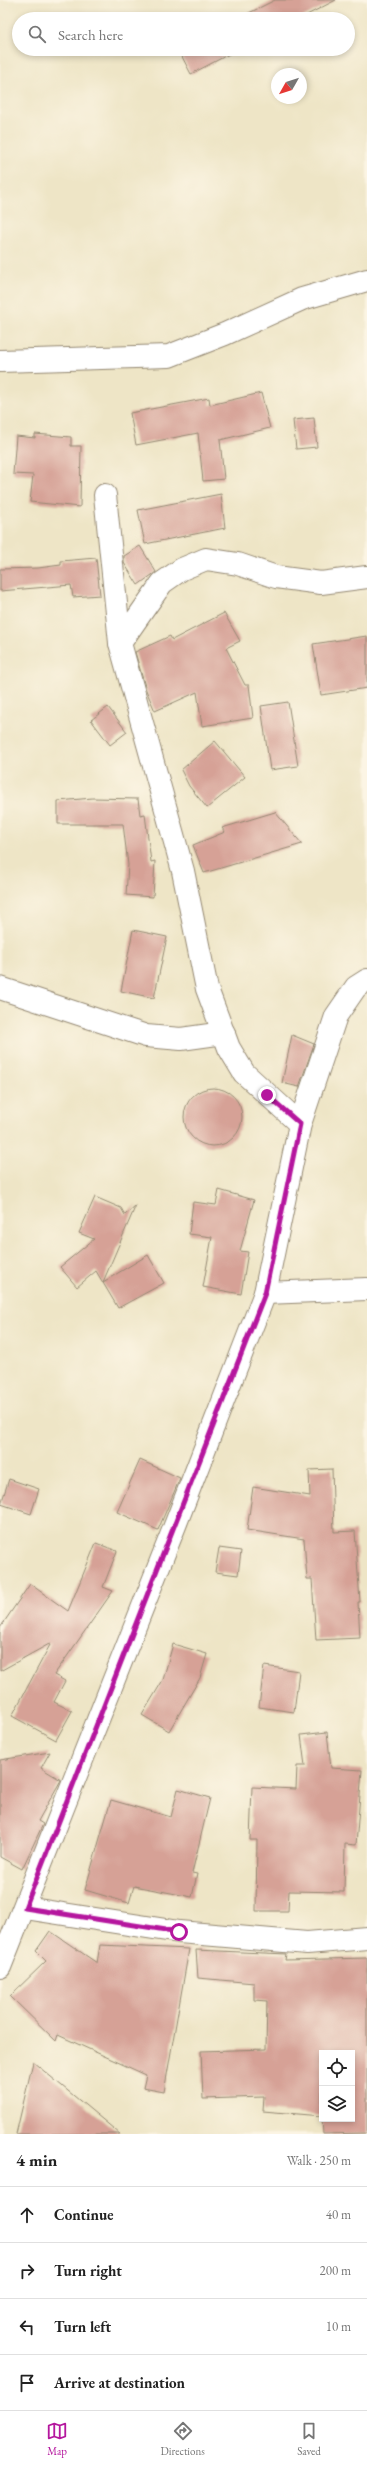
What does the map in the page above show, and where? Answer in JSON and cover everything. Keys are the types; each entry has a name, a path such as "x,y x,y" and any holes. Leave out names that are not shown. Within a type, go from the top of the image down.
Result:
{"street":[{"path":"0,361 169,356 225,334 302,299 367,280"},
{"path":"104,494 120,643 183,871 207,989 229,1048 244,1073 300,1124"},
{"path":"120,643 162,583 182,569 206,559 238,564 276,577 320,583 367,577"},
{"path":"0,1967 25,1908 265,1293 300,1124 336,1016 356,987 367,980"},
{"path":"0,988 146,1036 181,1040 224,1033"},
{"path":"265,1293 367,1289"},
{"path":"25,1908 179,1932 307,1943 367,1938"}],"building":[{"path":"275,0 336,0 313,12 251,12"},
{"path":"182,56 226,56 191,74"},
{"path":"261,393 270,428 220,440 224,479 203,481 198,433 136,445 130,413 209,398 210,405"},
{"path":"314,418 317,447 296,449 293,420"},
{"path":"35,434 71,437 71,446 81,446 80,507 30,502 33,475 13,474 16,436 35,438"},
{"path":"221,494 225,528 145,544 138,510"},
{"path":"140,546 156,572 138,585 124,563 124,556"},
{"path":"96,558 100,595 73,597 71,585 0,591 0,569 38,568 61,565 61,561"},
{"path":"224,613 240,641 226,648 245,685 249,685 253,718 202,726 197,692 155,711 146,690 135,652 170,636 172,640"},
{"path":"367,636 367,688 321,695 313,644"},
{"path":"288,702 298,766 270,770 261,706"},
{"path":"108,707 127,732 110,745 91,720"},
{"path":"215,741 245,777 207,808 189,786 181,770"},
{"path":"93,798 138,799 140,815 145,814 151,862 155,861 153,897 126,895 128,865 123,824 58,824 58,801"},
{"path":"275,812 302,844 204,873 193,845 225,832 222,828"},
{"path":"133,930 167,937 154,998 121,991"},
{"path":"292,1035 314,1044 299,1087 282,1083"},
{"path":"207,1088 219,1088 234,1096 242,1111 242,1123 234,1138 219,1146 207,1146 192,1138 184,1123 184,1111 192,1096"},
{"path":"219,1190 254,1200 240,1251 248,1252 241,1294 203,1287 212,1237 189,1234 193,1202 216,1205"},
{"path":"95,1197 121,1208 125,1215 136,1205 103,1282 148,1255 164,1283 118,1308 96,1271 77,1287 60,1267 94,1239 79,1233"},
{"path":"140,1460 180,1478 158,1530 117,1512"},
{"path":"332,1469 334,1532 355,1531 360,1602 358,1602 360,1638 316,1640 312,1579 307,1579 304,1539 247,1530 253,1487 310,1496 309,1470"},
{"path":"9,1479 39,1489 31,1514 1,1504"},
{"path":"96,1543 117,1551 103,1587 113,1591 54,1675 65,1681 54,1702 72,1711 56,1740 12,1716 51,1643 0,1671 0,1628 30,1584 68,1611"},
{"path":"219,1548 241,1551 238,1575 215,1572"},
{"path":"173,1644 207,1654 200,1678 169,1731 142,1715 163,1680"},
{"path":"264,1666 299,1671 294,1712 259,1707"},
{"path":"327,1732 331,1768 362,1770 356,1845 345,1844 344,1892 289,1891 288,1911 256,1911 257,1840 250,1840 252,1787 296,1789 297,1766 305,1766 301,1735"},
{"path":"50,1752 41,1768 61,1780 38,1821 43,1824 22,1869 0,1857 0,1760"},
{"path":"178,1789 210,1798 192,1873 197,1874 192,1897 134,1886 129,1903 85,1890 111,1800 171,1817"},
{"path":"50,1931 97,1963 100,1945 189,1949 164,2092 143,2088 146,2075 58,2035 56,2041 10,1996 46,1961 36,1951"},
{"path":"196,1950 286,1954 285,1960 367,1958 367,2133 323,2134 322,2122 355,2122 355,2050 319,2050 319,2116 263,2111 264,2097 203,2099 201,2051 266,2049 267,2001 254,2000 254,1983 198,1978"},
{"path":"33,2062 120,2134 16,2134"}],"route":[{"path":"179,1932 25,1908 265,1293 300,1124 267,1095"}]}
